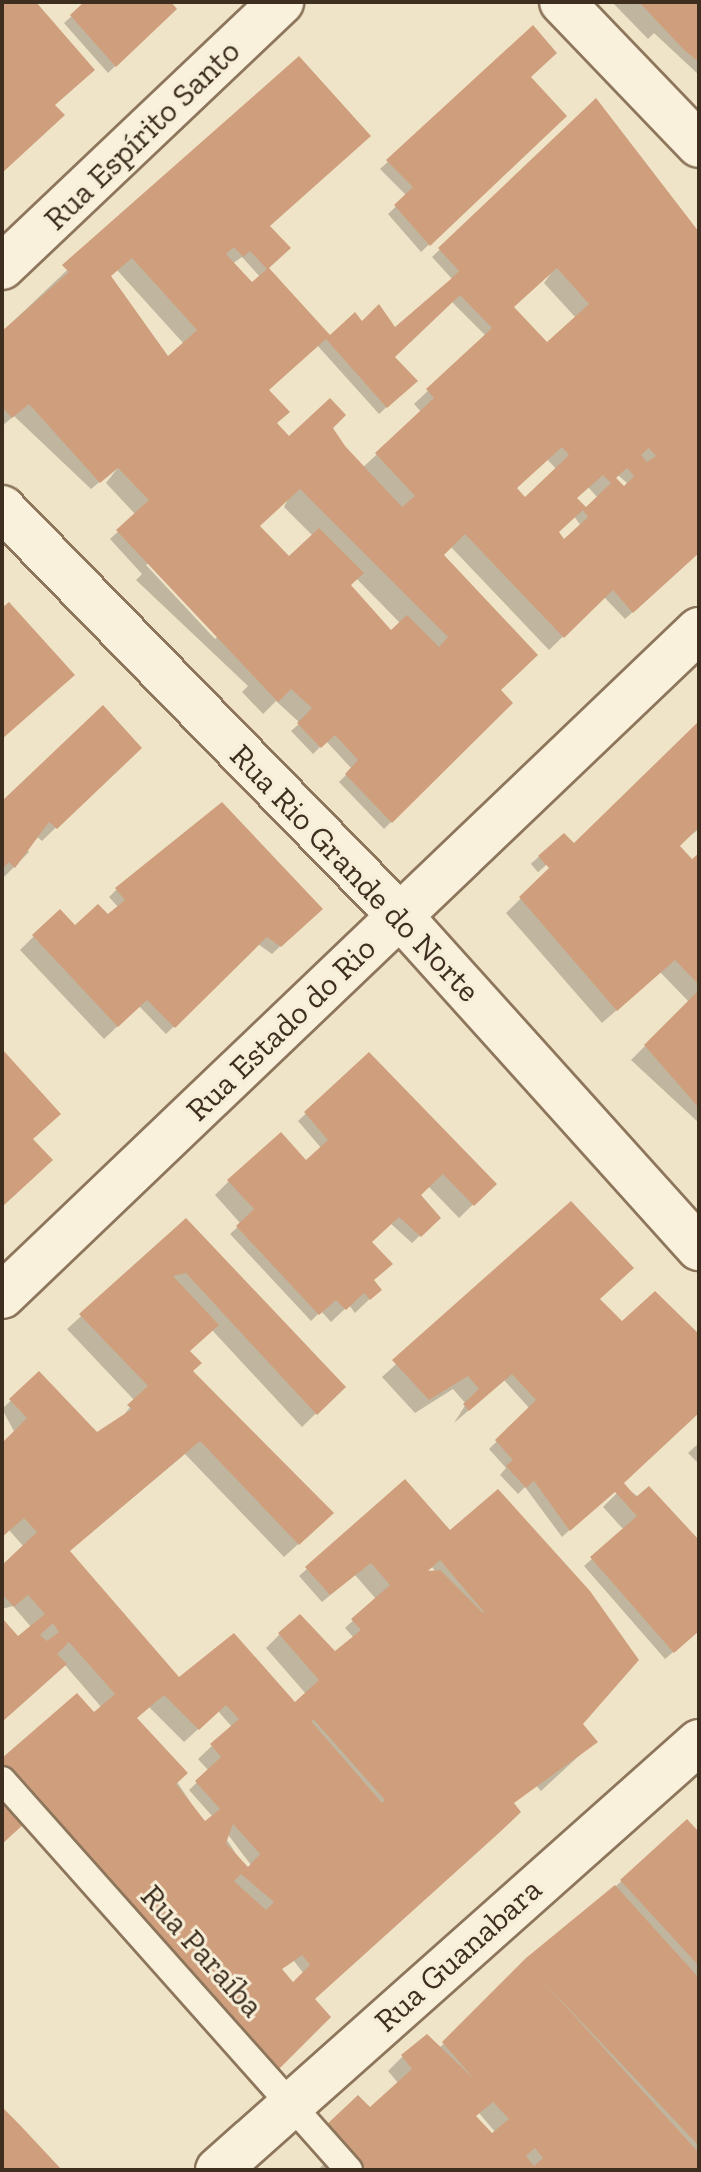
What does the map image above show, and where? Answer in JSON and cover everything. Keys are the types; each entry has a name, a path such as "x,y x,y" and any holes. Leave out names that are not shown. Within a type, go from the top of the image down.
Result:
{"street":[{"name":"Rua Espírito Santo","path":"2,267 281,2"},
{"path":"562,2 699,145"},
{"name":"Rua Rio Grande do Norte","path":"2,508 400,916 699,1248"},
{"name":"Rua Estado do Rio","path":"2,1296 699,630"},
{"name":"Rua Guanabara","path":"218,2170 699,1742"}],"lane":[{"name":"Rua Paraíba","path":"2,1780 349,2170"}],"building":[{"path":"2,2 36,2 95,70 55,105 65,115 2,173"},
{"path":"84,2 171,2 177,9 116,67 70,15"},
{"path":"639,2 699,2 699,62 685,51"},
{"path":"533,25 557,53 531,77 567,116 430,246 394,205 413,187 386,160"},
{"path":"299,56 371,136 270,226 291,248 269,268 330,335 355,312 362,321 379,304 395,327 459,271 438,248 596,98 699,232 699,553 633,613 613,590 564,638 465,534 444,555 538,655 501,690 513,703 392,823 345,774 358,760 335,735 321,748 297,723 312,708 291,689 278,702 116,530 149,500 118,468 100,483 29,404 12,418 2,407 2,331 69,272 62,265","holes":["234,247 243,257 250,251 267,269 252,282 226,254","132,258 197,330 168,356 111,276","557,268 589,304 547,342 514,307","460,295 492,328 426,389 434,398 375,453 415,496 402,507 345,446 333,428 346,415 330,398 289,436 277,423 290,412 269,390 326,339 387,408 418,381 395,357","562,447 569,455 525,497 517,488","649,448 656,456 647,462 641,455","627,468 634,476 624,486 616,478","603,475 611,483 586,507 577,498","300,489 448,637 439,647 407,615 391,630 351,585 364,573 319,528 289,556 260,526","583,510 588,517 564,539 559,532"]},
{"path":"9,602 75,675 2,739 2,608"},
{"path":"103,705 142,748 57,829 49,822 15,868 9,862 2,869 2,801"},
{"path":"699,721 699,827 680,846 692,859 699,853 699,985 675,960 617,1011 519,897 549,868 538,856 564,833 574,843"},
{"path":"222,802 323,909 281,947 267,937 175,1028 147,1000 118,1027 32,935 60,909 75,925 98,904 108,914 125,900 115,888"},
{"path":"699,990 699,1108 644,1045"},
{"path":"2,1049 61,1114 33,1139 53,1160 2,1207"},
{"path":"369,1052 497,1184 474,1206 443,1174 421,1195 441,1218 421,1237 399,1217 372,1242 393,1264 374,1280 382,1290 370,1300 364,1293 346,1310 336,1300 319,1315 236,1226 254,1209 227,1180 281,1132 306,1160 328,1140 304,1112"},
{"path":"571,1201 634,1268 600,1299 622,1321 655,1291 699,1334 699,1413 624,1483 636,1497 649,1486 699,1540 699,1631 674,1653 590,1557 637,1516 615,1492 570,1531 534,1481 526,1488 506,1466 513,1460 495,1440 536,1400 512,1374 469,1411 463,1404 479,1389 468,1376 429,1400 392,1360"},
{"path":"186,1218 346,1387 317,1415 186,1273 173,1276 219,1325 190,1351 202,1363 193,1371 334,1513 299,1545 200,1441 70,1551 179,1677 234,1633 295,1702 319,1680 278,1633 300,1614 335,1651 361,1630 351,1619 390,1585 371,1563 330,1595 305,1567 405,1479 450,1530 498,1489 590,1591 639,1660 583,1724 598,1742 514,1803 521,1812 315,1999 331,2017 279,2069 2,1771 2,1758 77,1693 94,1712 115,1694 69,1642 57,1654 67,1664 2,1722 2,1618 18,1636 45,1614 28,1595 14,1607 2,1594 2,1565 37,1532 24,1518 2,1537 2,1443 27,1418 9,1399 39,1371 97,1432 132,1409 127,1405 148,1386 79,1314","holes":["440,1560 484,1612 440,1570 428,1571","53,1623 59,1632 47,1641 40,1635","164,1695 199,1730 226,1705 239,1719 210,1744 221,1757 195,1781 220,1809 205,1821 176,1784 188,1773 137,1718","314,1720 385,1800 382,1803 311,1721","233,1824 260,1854 248,1867 226,1843","241,1874 274,1902 266,1910 234,1881","302,1955 310,1965 293,1982 282,1969"]},
{"path":"2,1797 25,1823 2,1844"},
{"path":"687,1819 699,1832 699,1966 620,1880"},
{"path":"615,1885 699,1978 699,2146 540,1978 699,2153 699,2170 363,2170 324,2127 358,2095 370,2107 412,2069 401,2055 427,2034 475,2080 442,2042 526,1958","holes":["493,2102 509,2119 492,2133 476,2116","535,2148 543,2158 534,2166 526,2156"]},
{"path":"2,2107 19,2124 62,2170 2,2170"}]}
